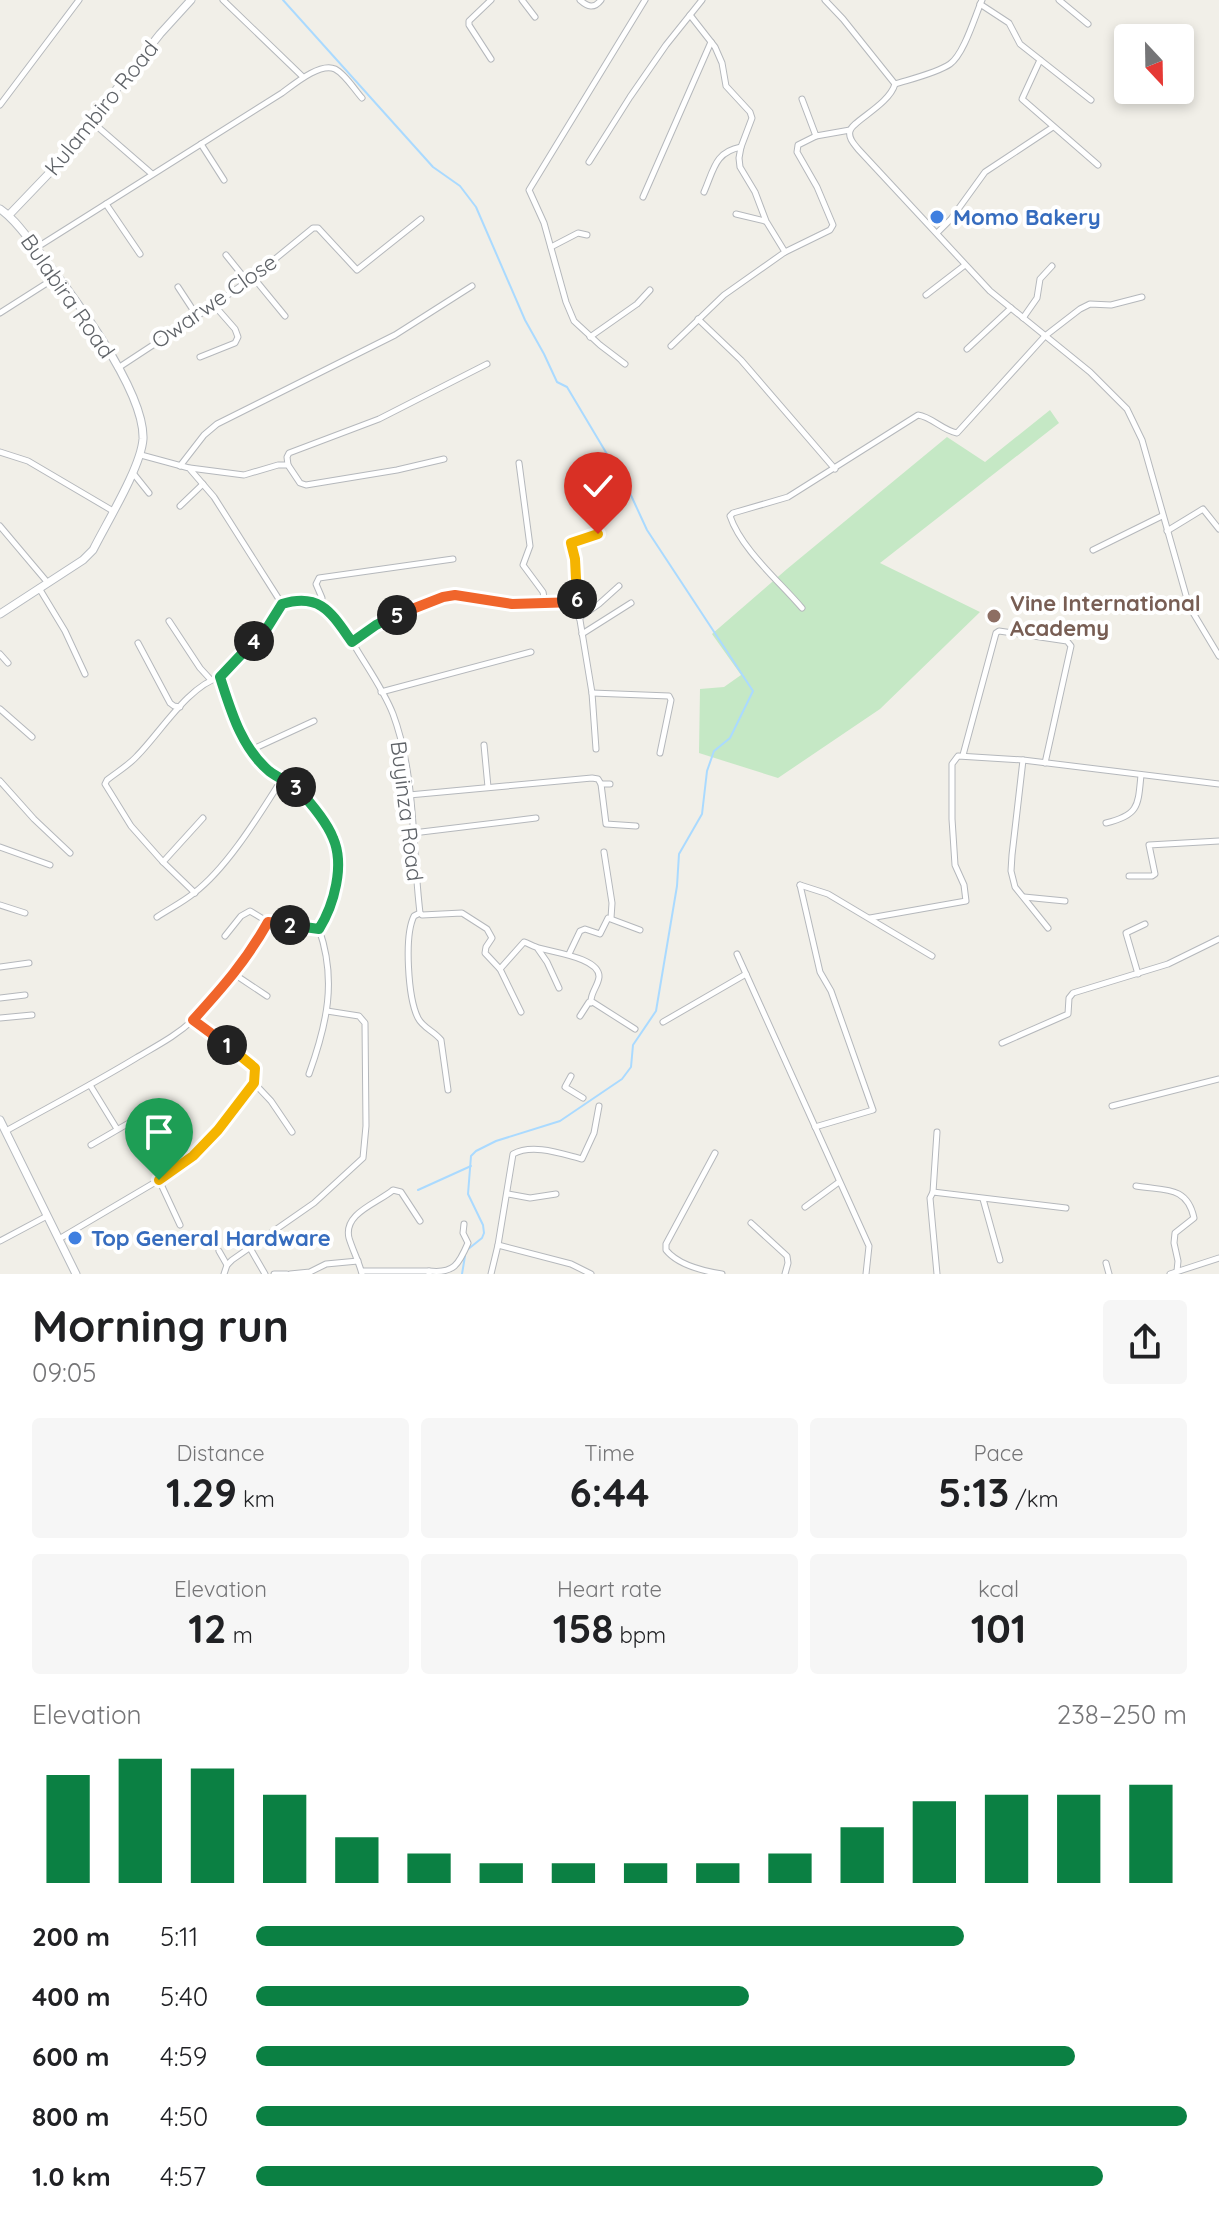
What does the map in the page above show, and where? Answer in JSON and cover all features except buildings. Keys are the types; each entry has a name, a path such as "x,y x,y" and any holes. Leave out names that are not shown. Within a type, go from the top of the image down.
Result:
{"street":[{"path":"0,105 79,0"},
{"name":"Kulambiro Road","path":"9,215 55,167 160,34 191,0"},
{"path":"223,0 303,77"},
{"path":"491,0 469,21 491,59"},
{"path":"522,0 535,17"},
{"path":"580,0 587,6 601,0"},
{"path":"625,364 574,321 544,223 529,190 645,0"},
{"path":"589,162 666,45 702,0"},
{"path":"825,0 895,84"},
{"path":"1059,0 1088,24"},
{"path":"671,346 724,295 785,252 830,230 833,225 817,187 797,152 798,145 816,136 850,130 890,96 895,84 954,61 981,2 1010,24 1019,43 1091,100"},
{"path":"690,15 711,41 722,63 726,86 751,115 741,147 740,167 785,252"},
{"path":"643,197 711,41"},
{"path":"1040,60 1022,97 1098,165"},
{"path":"36,248 303,77 333,68 362,98"},
{"path":"802,99 816,136"},
{"path":"91,121 152,174"},
{"path":"937,233 985,172 1053,127"},
{"path":"850,130 858,149 990,291 1097,378 1132,416 1142,440 1189,606 1219,656"},
{"path":"201,144 224,180"},
{"path":"704,192 721,155 729,149 741,147"},
{"path":"106,204 140,254"},
{"name":"Bulabira Road","path":"0,210 9,215 36,248 100,336 118,368 141,422 141,455"},
{"path":"736,214 766,221"},
{"name":"Owarwe Close","path":"118,368 253,277 314,227 357,270 421,219"},
{"path":"551,247 578,233 587,235"},
{"path":"226,255 247,281"},
{"path":"926,295 965,265"},
{"path":"1023,318 1037,298 1040,279 1052,266"},
{"path":"0,313 58,276"},
{"path":"253,277 285,316"},
{"path":"180,466 204,435 217,424 395,335 472,286"},
{"path":"178,287 197,316"},
{"path":"590,337 641,301 650,290"},
{"path":"802,608 750,548 730,516 737,511 788,497 918,415 957,433 1045,336 1087,304 1111,305 1142,297"},
{"path":"200,357 235,343 238,337 214,305"},
{"path":"967,349 1011,308"},
{"path":"698,319 741,360 835,469"},
{"path":"444,459 306,485 300,483 288,465 287,457 292,452 374,421 487,364"},
{"path":"0,452 35,465 113,511"},
{"path":"0,614 83,560 93,550 141,455 189,468 244,475 288,465"},
{"path":"519,463 530,546 523,565 543,592 545,603"},
{"path":"189,468 203,484 282,604"},
{"path":"132,472 149,493"},
{"path":"180,506 203,484"},
{"path":"1167,531 1203,509 1219,529"},
{"path":"1093,550 1162,516"},
{"path":"0,526 48,583"},
{"path":"596,749 592,693 579,618 571,543 598,534"},
{"path":"195,893 131,826 105,784 107,780 137,757 191,695 220,677 267,628 282,604 309,600 321,605 322,598 316,584 319,578 453,559"},
{"path":"579,618 619,586"},
{"path":"39,588 65,631 85,674"},
{"path":"352,642 393,617 449,596 501,603 577,602"},
{"path":"582,634 631,603"},
{"name":"Buyinza Road","path":"321,605 352,642 394,718 405,761 420,913 462,913 487,929 492,938 485,953 500,969"},
{"path":"578,610 588,612"},
{"path":"169,621 211,680"},
{"path":"963,755 999,631 1067,641 1071,646 1045,763"},
{"path":"138,643 170,703 181,707"},
{"path":"381,692 531,652"},
{"path":"0,654 8,663"},
{"path":"220,677 233,718 251,750 267,769 302,794 332,835 337,874 329,914 319,929"},
{"path":"592,693 669,696 671,700 660,753"},
{"path":"0,709 32,737"},
{"path":"251,750 314,721"},
{"path":"484,745 488,787"},
{"path":"870,918 966,901 964,885 955,865 952,819 952,764 955,758 963,755 1023,760 1219,784"},
{"path":"1023,760 1011,871 1015,887 1048,928"},
{"path":"1106,823 1129,815 1136,808 1141,775"},
{"path":"157,917 195,893 217,871 282,779"},
{"path":"409,795 598,779 606,824 636,826"},
{"path":"0,781 70,853"},
{"path":"601,784 610,784"},
{"path":"163,862 203,818"},
{"path":"413,833 536,818"},
{"path":"1129,876 1155,874 1149,845 1219,841"},
{"path":"0,847 50,865"},
{"path":"604,852 612,903 611,918"},
{"path":"815,1127 873,1110 831,991 820,972 800,885 828,894 932,956"},
{"path":"1023,897 1065,901"},
{"path":"0,905 25,913"},
{"path":"225,936 247,911 268,922 319,929"},
{"path":"420,913 414,916 408,931 409,983 418,1018 440,1037 448,1090"},
{"path":"611,918 640,930"},
{"path":"569,954 581,929 600,934 607,919 611,918"},
{"path":"5,1132 166,1040 193,1020 254,948 268,922"},
{"path":"1138,974 1126,933 1145,924"},
{"path":"309,1074 322,1038 327,1011 329,969 319,929"},
{"path":"1002,1043 1068,1014 1071,995 1168,964 1219,939"},
{"path":"521,1012 500,969 526,942 538,948 569,954 593,967 599,978 590,998 593,1003 635,1029"},
{"path":"538,948 559,988"},
{"path":"737,954 869,1246 866,1274"},
{"path":"0,967 29,963"},
{"path":"234,974 267,996"},
{"path":"663,1022 746,974"},
{"path":"0,998 25,995"},
{"path":"580,1016 589,1002 593,1003"},
{"path":"224,1274 227,1265 314,1203 363,1158 366,1126 365,1023 359,1016 327,1011"},
{"path":"0,1018 32,1015"},
{"path":"59,1239 159,1180 193,1156 218,1130 254,1083 256,1070 253,1065 193,1020"},
{"path":"571,1076 565,1087 583,1098"},
{"path":"1112,1106 1219,1079"},
{"path":"254,1083 271,1101 292,1132"},
{"path":"90,1085 117,1129"},
{"path":"91,1145 160,1105"},
{"path":"491,1274 515,1152 553,1151 582,1159 594,1133 599,1106"},
{"path":"0,1120 76,1274"},
{"path":"937,1132 930,1198 937,1274"},
{"path":"715,1153 666,1244 666,1250 673,1257 704,1272 721,1274"},
{"path":"159,1180 180,1225"},
{"path":"805,1207 840,1181"},
{"path":"1136,1186 1180,1193 1189,1202 1194,1218 1174,1237 1177,1271"},
{"path":"420,1221 401,1192 393,1190 352,1219 349,1237 362,1272 448,1272 456,1268 468,1243 463,1233 464,1224"},
{"path":"933,1192 1066,1208"},
{"path":"508,1194 536,1198 556,1194"},
{"path":"983,1199 1000,1260"},
{"path":"0,1241 47,1216"},
{"path":"751,1223 787,1256 785,1274"},
{"path":"498,1245 571,1264 591,1274"},
{"path":"250,1248 265,1274"},
{"path":"219,1251 227,1265"},
{"path":"1170,1274 1219,1258"},
{"path":"274,1274 310,1272 326,1264 358,1261"},
{"path":"1106,1263 1109,1274"}],"green space":[{"path":"1050,410 1059,423 880,563 980,612 880,709 778,778 699,753 700,689 724,687 741,675 712,634 947,437 985,462"}],"waterway":[{"path":"283,0 433,167 460,186 476,207 525,320 557,382 567,387 629,491 647,530 753,691 730,738 714,751 707,771 702,814 679,854 677,886 656,1011 633,1045 631,1067 622,1079 560,1121 496,1141 471,1156 468,1194 484,1233 467,1250"},
{"path":"418,1190 471,1166"},
{"path":"462,1274 465,1256"}],"place":[{"name":"Momo Bakery","path":"937,217"},
{"name":"Vine International Academy","path":"994,616"},
{"name":"Top General Hardware","path":"75,1238"}],"route":[{"path":"159,1180 193,1156 218,1130 254,1083 256,1070 253,1065 193,1020 244,962 268,922 319,929 331,908 337,874 332,835 296,786 267,769 251,750 233,718 220,677 267,628 282,604 293,601 309,600 321,605 352,642 376,625 443,597 455,595 525,605 577,602 571,543 598,534"}]}
